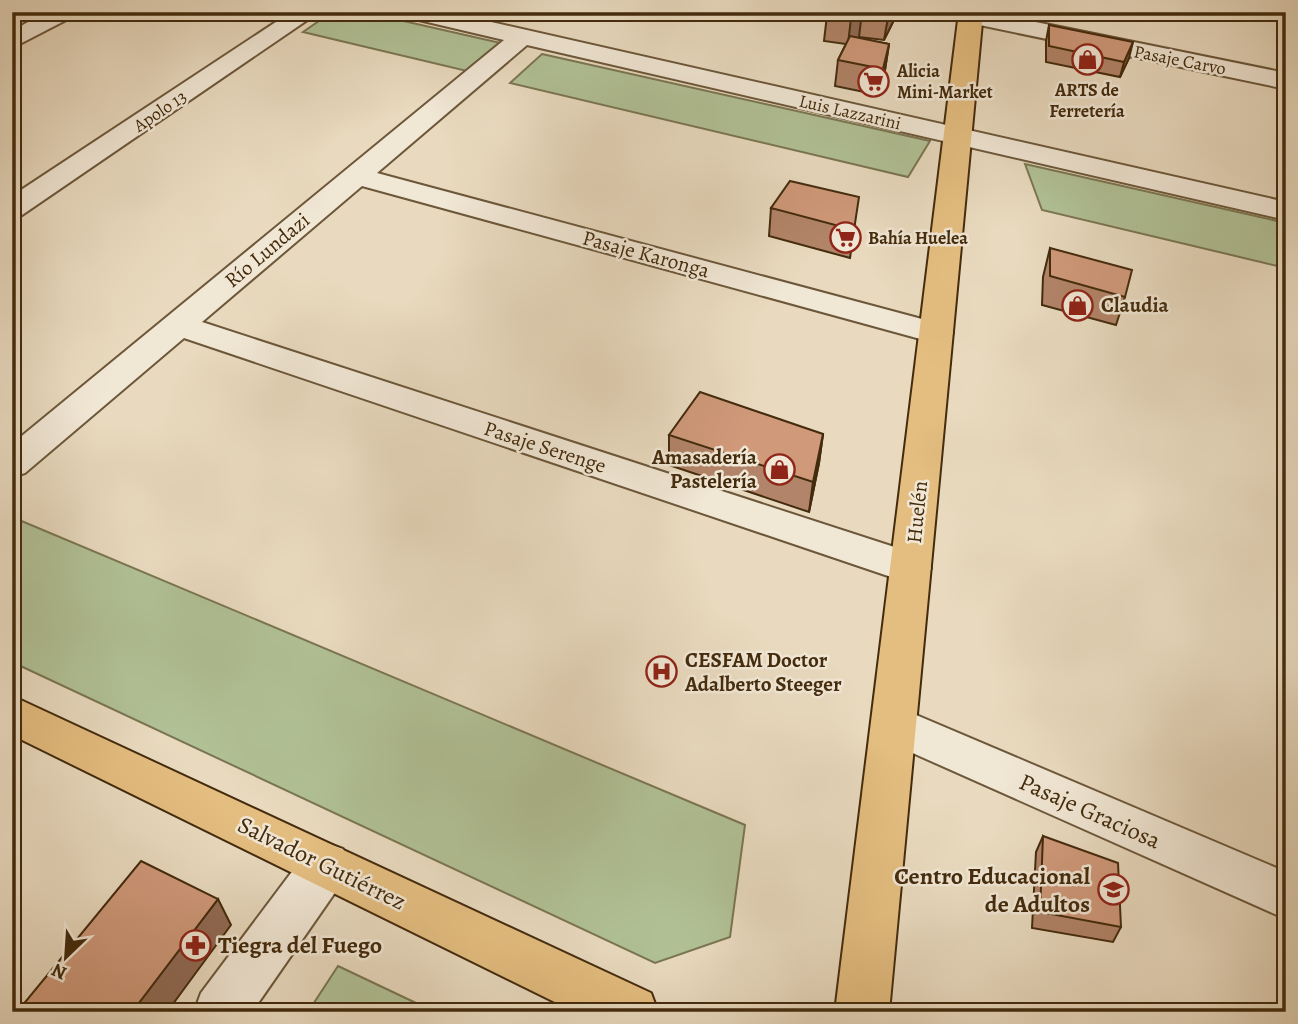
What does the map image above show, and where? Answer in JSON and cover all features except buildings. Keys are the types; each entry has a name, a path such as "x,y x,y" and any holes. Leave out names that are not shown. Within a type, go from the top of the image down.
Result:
{"main road":[{"name":"Huelén","path":"862,1012 957,137 964,14"},
{"name":"Salvador Gutiérrez","path":"12,714 632,1012"}],"street":[{"path":"12,41 64,12"},
{"name":"Apolo 13","path":"12,209 307,12"},
{"name":"Luis Lazzarini","path":"414,12 1286,211"},
{"name":"Pasaje Carvo","path":"964,14 1286,81"},
{"name":"Río Lundazi","path":"12,464 522,37"},
{"name":"Pasaje Karonga","path":"356,176 936,333"},
{"name":"Pasaje Serenge","path":"178,325 911,568"},
{"name":"Pasaje Graciosa","path":"895,725 1286,896"},
{"path":"220,1012 326,865"}],"green space":[{"path":"332,12 364,12 505,44 471,72 303,32"},
{"path":"542,54 930,141 908,177 510,83"},
{"path":"1025,164 1286,223 1286,268 1042,210"},
{"path":"12,517 745,825 730,937 655,963 12,662"},
{"path":"338,966 435,1012 308,1012"}],"place":[{"name":"ARTS de Ferretería","path":"1087,60"},
{"name":"Alicia Mini-Market","path":"874,81"},
{"name":"Bahía Huelea","path":"845,238"},
{"name":"Claudia","path":"1078,305"},
{"name":"Amasadería Pastelería","path":"780,469"},
{"name":"CESFAM Doctor Adalberto Steeger","path":"662,672"},
{"name":"Centro Educacional de Adultos","path":"1113,890"},
{"name":"Tiegra del Fuego","path":"195,945"}]}
